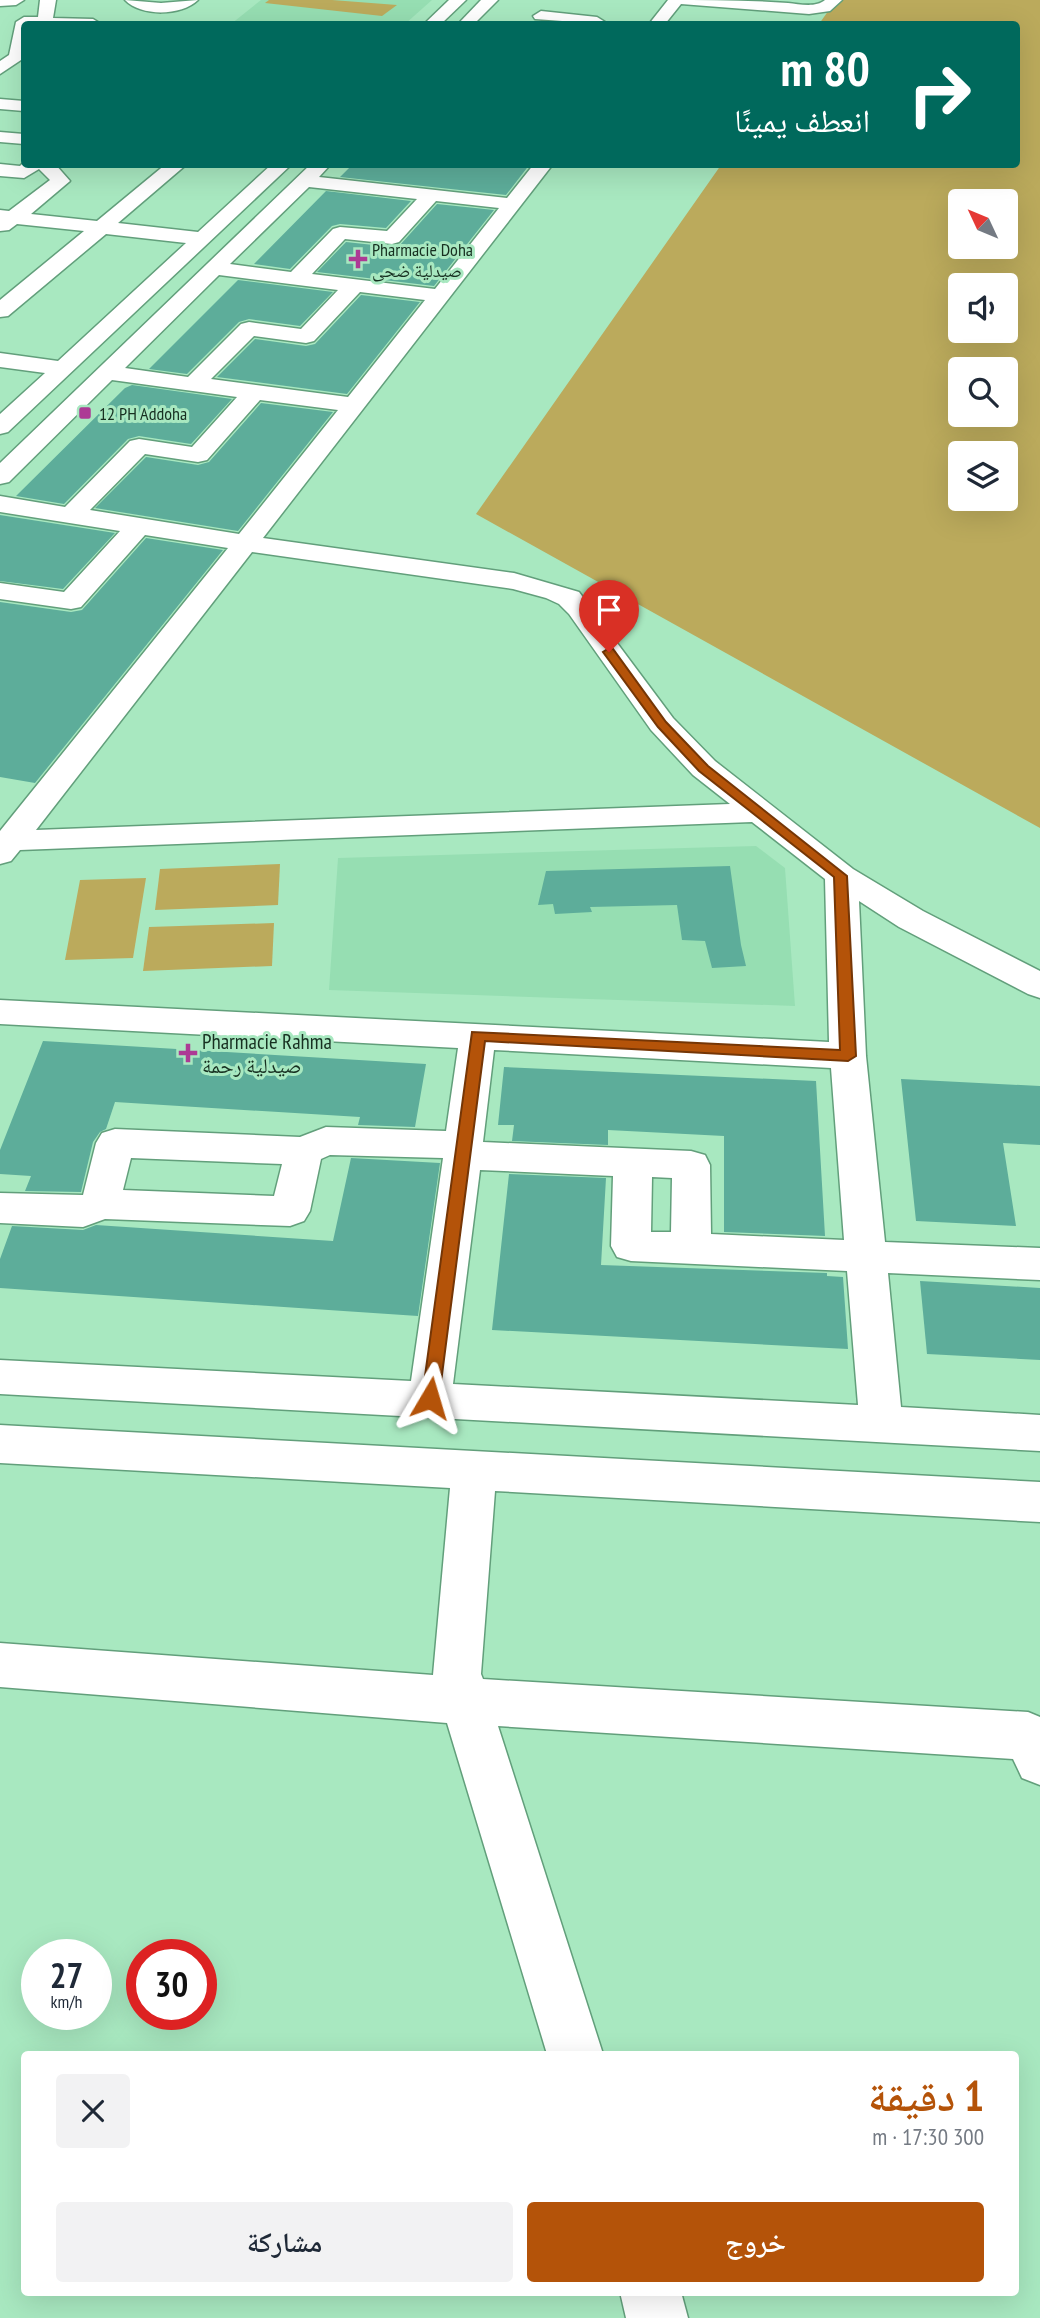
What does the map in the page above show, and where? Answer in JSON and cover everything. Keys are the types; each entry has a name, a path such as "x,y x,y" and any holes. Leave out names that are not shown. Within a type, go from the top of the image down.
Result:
{"street":[{"path":"0,1 16,0"},
{"path":"45,21 47,0"},
{"path":"133,0 146,6 163,7 190,0"},
{"path":"435,21 458,0"},
{"path":"469,21 490,0"},
{"path":"538,20 557,0"},
{"path":"659,21 676,0"},
{"path":"683,0 808,9 825,8 834,0"},
{"path":"163,7 163,21"},
{"path":"538,20 568,21"},
{"path":"0,69 21,58 18,23 21,23"},
{"path":"0,104 21,106"},
{"path":"0,137 21,139"},
{"path":"0,170 24,172 29,168"},
{"path":"4,220 61,181 48,168"},
{"path":"0,311 173,168"},
{"path":"0,427 279,168"},
{"path":"0,477 318,168"},
{"path":"3,846 248,542 541,168"},
{"path":"379,189 394,173"},
{"path":"305,181 513,204"},
{"path":"297,278 340,233 391,238 431,195"},
{"path":"4,220 203,239"},
{"path":"217,269 442,296"},
{"path":"194,384 249,329 306,337 355,285"},
{"path":"0,360 63,368"},
{"path":"108,373 355,405"},
{"path":"71,515 139,446 198,454 254,392"},
{"path":"0,504 348,559 514,581 569,598 662,724 704,768 841,876 922,925 1040,986"},
{"path":"0,591 71,601 139,526"},
{"path":"3,846 758,812"},
{"path":"841,876 848,1056 881,1424"},
{"path":"0,1012 848,1056"},
{"path":"430,1398 478,1035"},
{"path":"100,1204 115,1143 304,1150 326,1141 691,1166 691,1249"},
{"path":"0,1208 83,1212 100,1204 290,1211 304,1150"},
{"path":"633,1163 631,1245 1040,1264"},
{"path":"0,1377 430,1398 1040,1433"},
{"path":"0,1444 1040,1502"},
{"path":"474,1470 457,1674 574,2051"},
{"path":"0,1665 1036,1745"},
{"path":"651,2296 657,2318"}],"shaded area":[{"path":"261,0 432,0 408,21 235,21"},
{"path":"269,0 332,0 397,5 382,16 265,3"},
{"path":"836,0 1040,0 1040,828 476,514 719,168 1020,168 1020,21 821,21"},
{"path":"756,846 785,868 795,1006 329,990 338,858"},
{"path":"280,864 278,905 155,910 160,869"},
{"path":"146,878 133,958 65,960 80,880"},
{"path":"274,923 272,966 143,971 149,927"}],"building":[{"path":"349,168 527,168 506,195 340,177"},
{"path":"326,191 411,201 386,228 340,224 332,226 290,269 254,264"},
{"path":"437,204 494,210 434,286 317,272 346,242 392,247 400,245"},
{"path":"238,280 333,292 300,326 249,319 239,322 187,374 149,369"},
{"path":"361,295 420,302 347,394 217,377 255,339 306,346 315,344"},
{"path":"132,385 232,399 191,444 139,436 128,439 64,504 16,496 125,388"},
{"path":"261,403 333,412 238,531 95,508 146,457 198,465 209,462"},
{"path":"0,515 115,533 63,589 0,581"},
{"path":"146,538 223,550 35,783 0,777 0,602 71,612 82,610"},
{"path":"730,866 746,966 712,968 705,941 682,940 677,905 590,907 592,912 555,914 553,904 538,905 546,871"},
{"path":"43,1041 426,1064 415,1127 358,1125 360,1117 115,1102 106,1129 100,1132 93,1142 81,1192 25,1191 31,1176 0,1174 0,1150"},
{"path":"504,1067 816,1081 825,1236 724,1232 724,1136 608,1130 608,1145 512,1141 514,1125 498,1125"},
{"path":"901,1079 1040,1086 1040,1145 1003,1143 1016,1226 916,1221"},
{"path":"351,1158 440,1163 418,1316 0,1288 0,1259 12,1226 83,1230 96,1225 333,1241"},
{"path":"509,1174 606,1178 601,1265 827,1273 827,1276 843,1277 848,1349 492,1330"},
{"path":"920,1281 1040,1288 1040,1360 927,1354"}],"place":[{"name":"Pharmacie Doha صيدلية ضحى","path":"358,259"},
{"name":"12 PH Addoha","path":"85,413"},
{"name":"Pharmacie Rahma صيدلية رحمة","path":"188,1053"}],"route":[{"path":"430,1398 478,1035 848,1056 841,876 704,768 662,724 609,652"}]}
